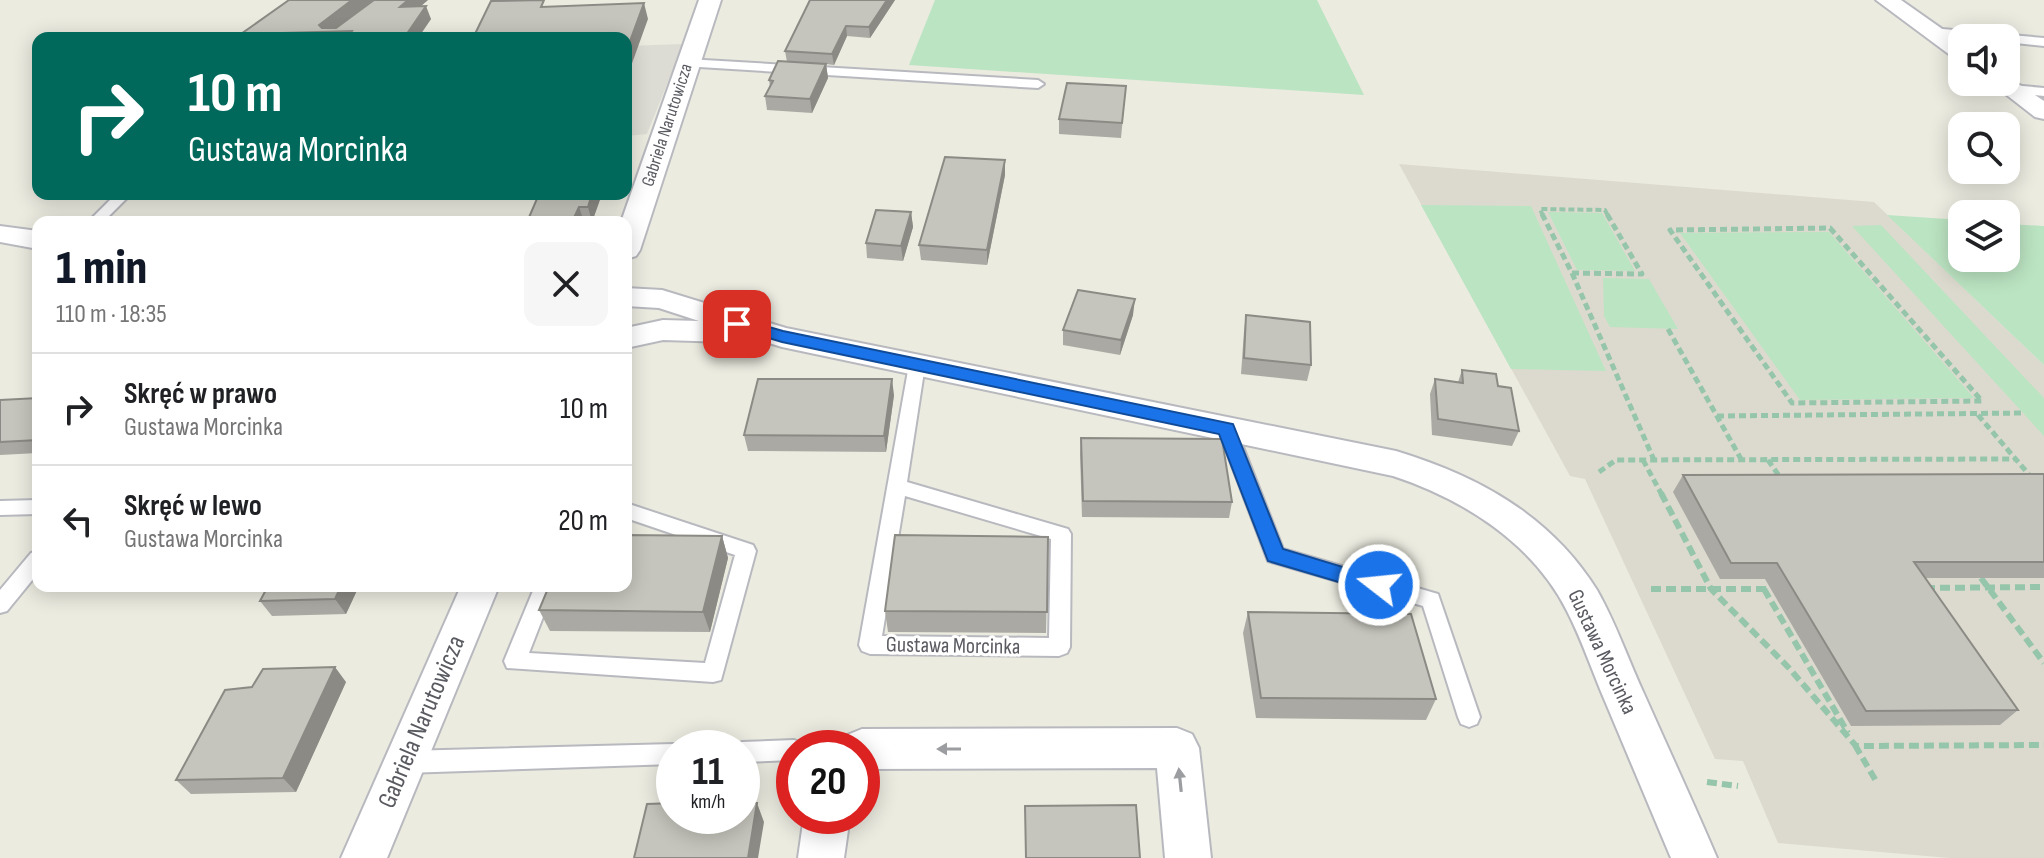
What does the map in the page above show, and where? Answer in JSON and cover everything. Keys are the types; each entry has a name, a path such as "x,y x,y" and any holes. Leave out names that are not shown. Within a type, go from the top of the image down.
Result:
{"street":[{"name":"Gabriela Narutowicza","path":"632,232 710,0"},
{"path":"1887,0 1948,44"},
{"path":"2020,95 2044,112"},
{"path":"0,234 32,239"},
{"path":"632,276 663,315"},
{"name":"Gustawa Morcinka","path":"632,300 663,315 1227,429 1430,474 1489,503 1516,522 1563,572 1583,602 1694,858"},
{"name":"Gustawa Morcinka","path":"632,318 663,315"},
{"name":"Gustawa Morcinka","path":"632,334 663,315"},
{"name":"Gabriela Narutowicza","path":"364,858 477,592"},
{"path":"880,749 1177,748 1188,858"},
{"path":"821,858 824,834"}],"lane":[{"path":"1931,32 1948,33"},
{"path":"2020,40 2044,42"},
{"path":"687,63 1038,84"},
{"path":"2020,88 2044,92"},
{"path":"101,216 118,200"},
{"name":"Gustawa Morcinka","path":"898,487 1061,534 1059,647 870,645 917,365"},
{"path":"1227,429 1275,555 1431,600 1469,717"},
{"path":"0,508 32,507"},
{"path":"543,592 515,661 713,673 746,551 632,512"},
{"path":"0,605 32,566"},
{"path":"405,762 656,755"}],"path":[{"path":"1572,273 1642,274 1605,210 1540,209 1572,273 1654,460"},
{"path":"1792,403 1982,401 1830,228 1670,230 1801,416"},
{"path":"1668,329 1741,460"},
{"path":"1717,416 2024,413"},
{"path":"1977,414 2034,481"},
{"path":"1599,472 1616,460 2015,459"},
{"path":"1643,460 1711,589 1789,668 1856,746 2044,745"},
{"path":"1768,460 1789,491"},
{"path":"1981,578 2044,663"},
{"path":"1915,588 2044,587"},
{"path":"1651,589 1775,589"},
{"path":"1764,589 1876,781"}],"shaded area":[{"path":"683,44 647,134 632,135 632,46"},
{"path":"1399,164 1874,202 2044,365 2044,858 1949,858 1778,843 1743,761 1715,759 1585,479 1570,476"}],"green space":[{"path":"935,0 1317,0 1364,95 909,65"},
{"path":"1421,205 1531,206 1606,371 1511,369"},
{"path":"1548,212 1602,213 1635,271 1577,270"},
{"path":"1887,215 1948,219 1948,272 2020,272 2020,225 2044,226 2044,365"},
{"path":"1881,225 2044,398 2044,436 1852,226"},
{"path":"1829,232 1974,398 1800,400 1680,233"},
{"path":"1603,278 1649,279 1678,329 1610,327 1604,316"}],"building":[{"path":"289,0 352,0 319,25 322,28 336,28 374,0 408,0 400,7 426,6 408,32 244,32"},
{"path":"544,0 541,7 644,3 632,36 632,32 476,32 491,1"},
{"path":"810,0 887,0 869,27 846,26 832,54 785,51"},
{"path":"778,61 826,64 810,99 765,96"},
{"path":"1067,83 1126,86 1122,123 1059,119"},
{"path":"945,157 1005,160 987,250 919,245"},
{"path":"536,200 590,200 588,207 579,207 575,216 530,216"},
{"path":"876,210 911,212 901,246 866,243"},
{"path":"1078,290 1135,299 1121,340 1063,330"},
{"path":"1246,315 1310,322 1311,365 1244,358"},
{"path":"1462,370 1496,374 1498,386 1511,388 1519,431 1438,419 1435,379 1463,383"},
{"path":"758,379 892,379 884,436 744,435"},
{"path":"32,398 32,440 0,442 0,400"},
{"path":"1081,438 1222,439 1232,502 1083,501"},
{"path":"2044,474 2044,562 1914,562 2018,710 1866,711 1777,563 1731,563 1683,475"},
{"path":"632,535 722,536 703,612 539,610 546,592 632,592"},
{"path":"895,535 1048,537 1047,612 885,611"},
{"path":"265,592 338,592 335,599 260,601"},
{"path":"1248,612 1411,614 1436,699 1261,698"},
{"path":"335,667 283,778 176,780 225,690 252,687 263,669"},
{"path":"647,804 656,804 656,834 752,834 748,858 634,858"},
{"path":"1136,805 1140,858 1026,858 1025,806"}],"route":[{"path":"737,324 782,337 1227,429 1275,555 1379,585"}]}
